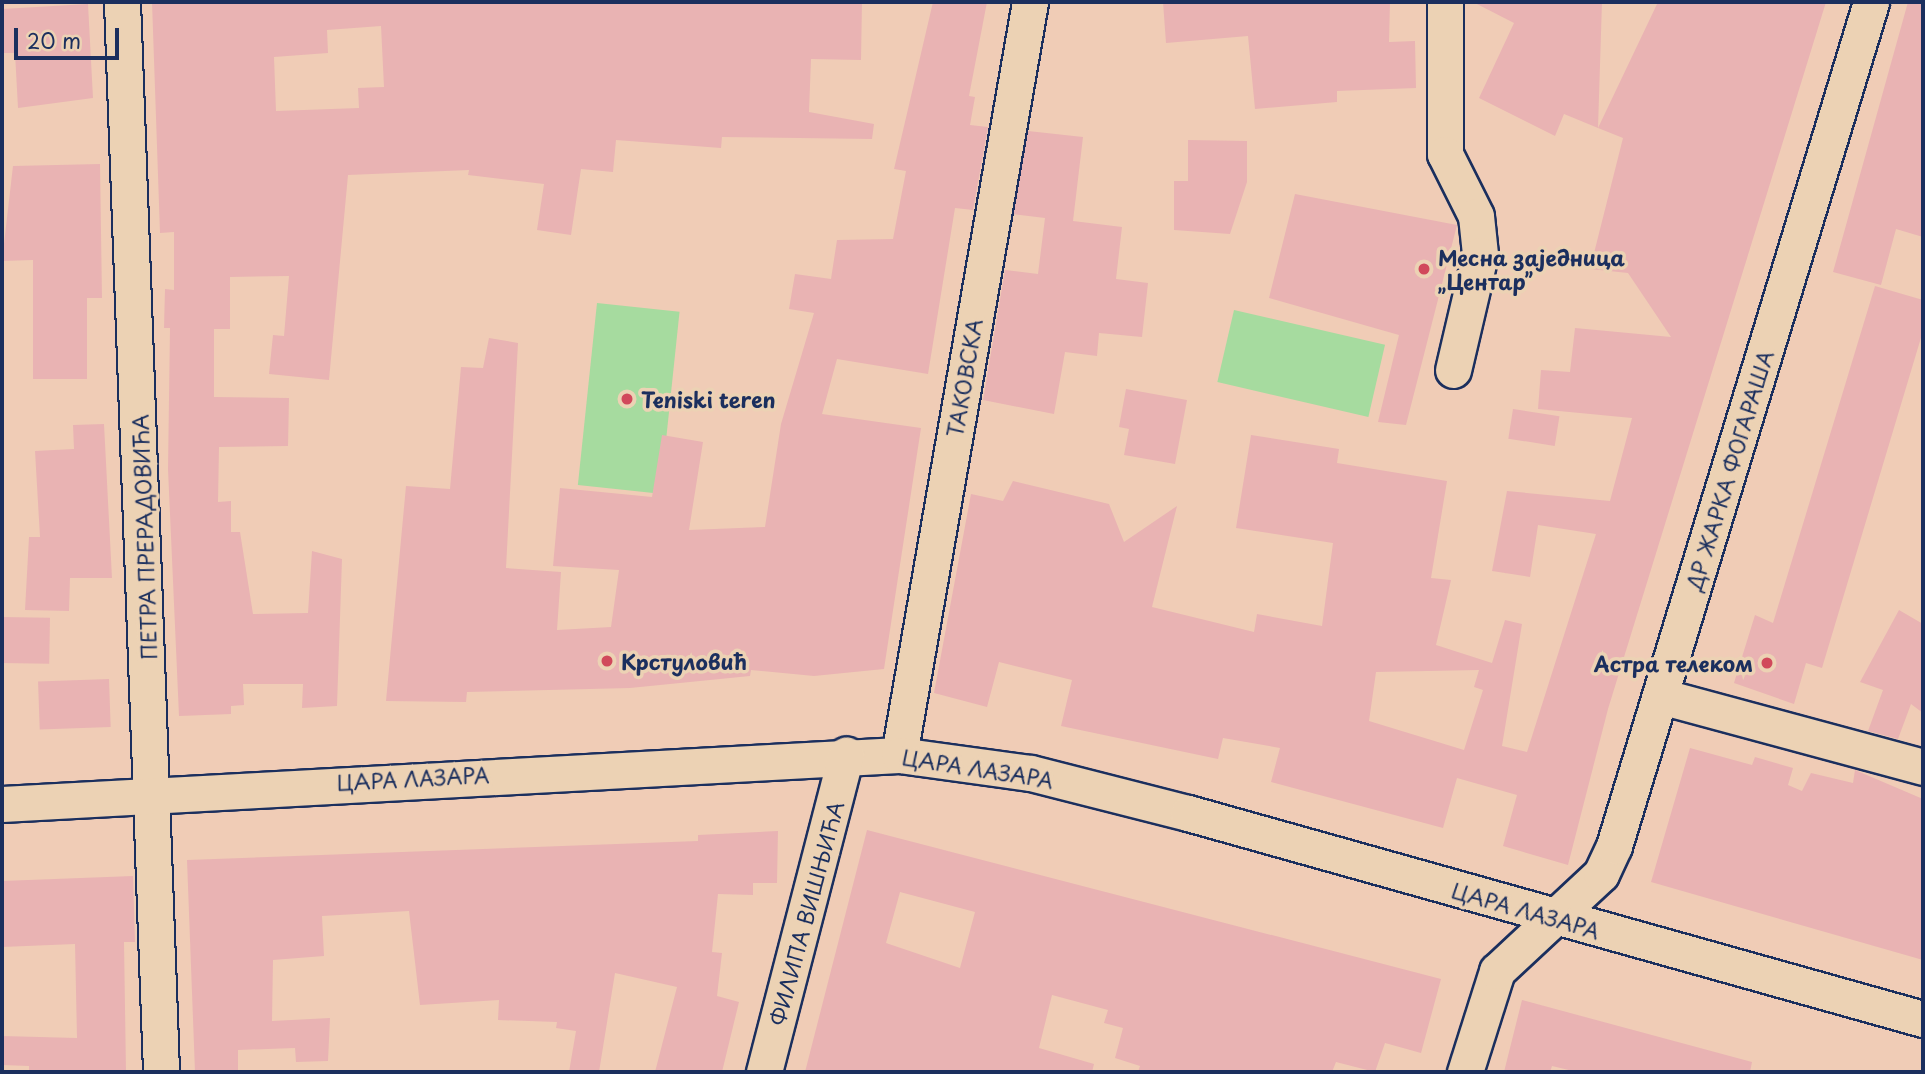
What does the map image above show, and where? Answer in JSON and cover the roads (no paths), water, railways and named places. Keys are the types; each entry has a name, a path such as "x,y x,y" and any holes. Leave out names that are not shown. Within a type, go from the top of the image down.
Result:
{"street":[{"name":"ПЕТРА ПРЕРАДОВИЋА","path":"122,2 161,1072"},
{"name":"ТАКОВСКА","path":"899,754 1030,2"},
{"path":"1445,2 1445,154 1476,216 1480,256 1453,370"},
{"name":"ДР ЖАРКА ФОГАРАША","path":"1465,1072 1497,971 1601,874 1660,696 1871,2"},
{"path":"1660,696 1923,768"},
{"name":"ЦАРА ЛАЗАРА","path":"2,804 846,754 899,754 1031,773 1923,1019"},
{"name":"ФИЛИПА ВИШЊИЋА","path":"764,1072 846,754"}],"place":[{"name":"Месна заједница „Центар”","path":"1424,269"},
{"name":"Teniski teren","path":"627,399"},
{"name":"Крстуловић","path":"607,661"},
{"name":"Астра телеком","path":"1767,663"}]}
